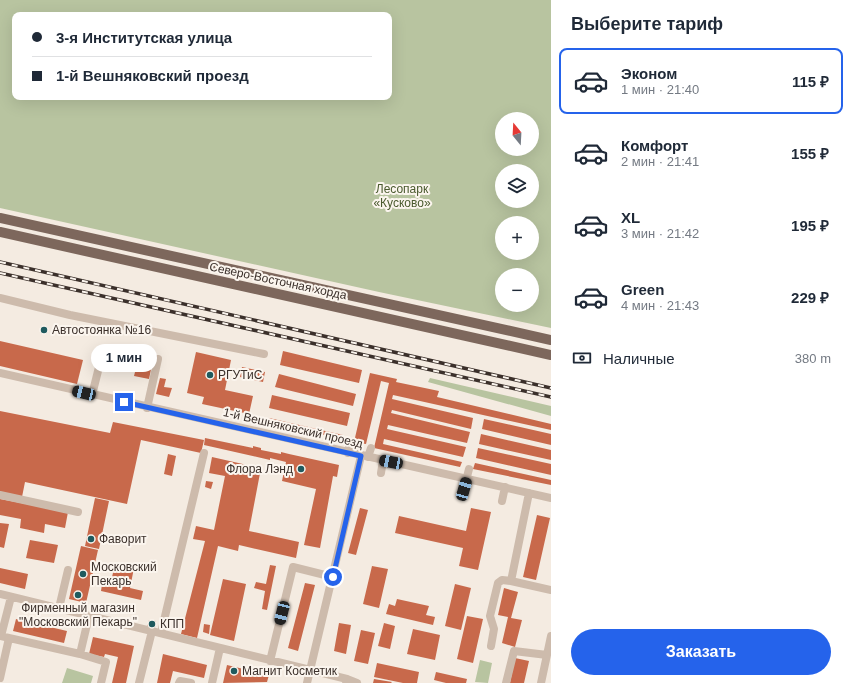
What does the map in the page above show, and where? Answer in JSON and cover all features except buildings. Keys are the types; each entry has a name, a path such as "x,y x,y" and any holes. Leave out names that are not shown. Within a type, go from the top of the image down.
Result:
{"main road":[{"name":"Северо-Восточная хорда","path":"0,218 551,340"},
{"name":"Северо-Восточная хорда","path":"0,232 551,354"}],"street":[{"path":"0,298 70,315 264,354"},
{"path":"96,398 101,359"},
{"path":"147,408 158,360"},
{"name":"1-й Вешняковский проезд","path":"0,373 96,398 124,402 551,498"},
{"path":"348,453 350,443"},
{"path":"307,683 364,456 371,448"},
{"path":"161,633 204,453"},
{"path":"380,472 383,460"},
{"path":"463,492 469,469"},
{"path":"502,501 505,488"},
{"path":"511,581 529,493"},
{"path":"0,495 78,512"},
{"path":"270,661 293,567 333,577"},
{"path":"59,608 68,570"},
{"path":"491,646 494,629 490,616 498,583 502,580 511,581 551,590"},
{"path":"0,594 357,683"},
{"path":"0,678 4,637 11,597"},
{"path":"80,654 89,616"},
{"path":"139,683 152,631"},
{"path":"551,636 541,680 551,679"},
{"path":"4,637 80,654 106,662 101,683"},
{"path":"212,683 220,648"},
{"path":"506,683 514,651 547,655"},
{"path":"179,683 180,680 191,683"}],"green space":[{"name":"Лесопарк «Кусково»","path":"0,0 551,0 551,328 379,292 0,208"},
{"path":"430,378 551,406 551,416 428,382"},
{"path":"480,660 492,663 488,683 475,682"},
{"path":"67,668 93,676 91,683 62,683"}],"railway":[{"path":"0,262 551,388"},
{"path":"0,273 551,397"}],"place":[{"name":"Автостоянка №16","path":"44,330"},
{"name":"РГУТиС","path":"210,375"},
{"name":"Флора Лэнд","path":"301,469"},
{"name":"Фаворит","path":"91,539"},
{"name":"Московский Пекарь","path":"83,574"},
{"name":"Фирменный магазин \"Московский Пекарь\"","path":"78,595"},
{"name":"КПП","path":"152,624"},
{"name":"Магнит Косметик","path":"234,671"}],"route":[{"path":"124,402 361,456 333,577"}]}
